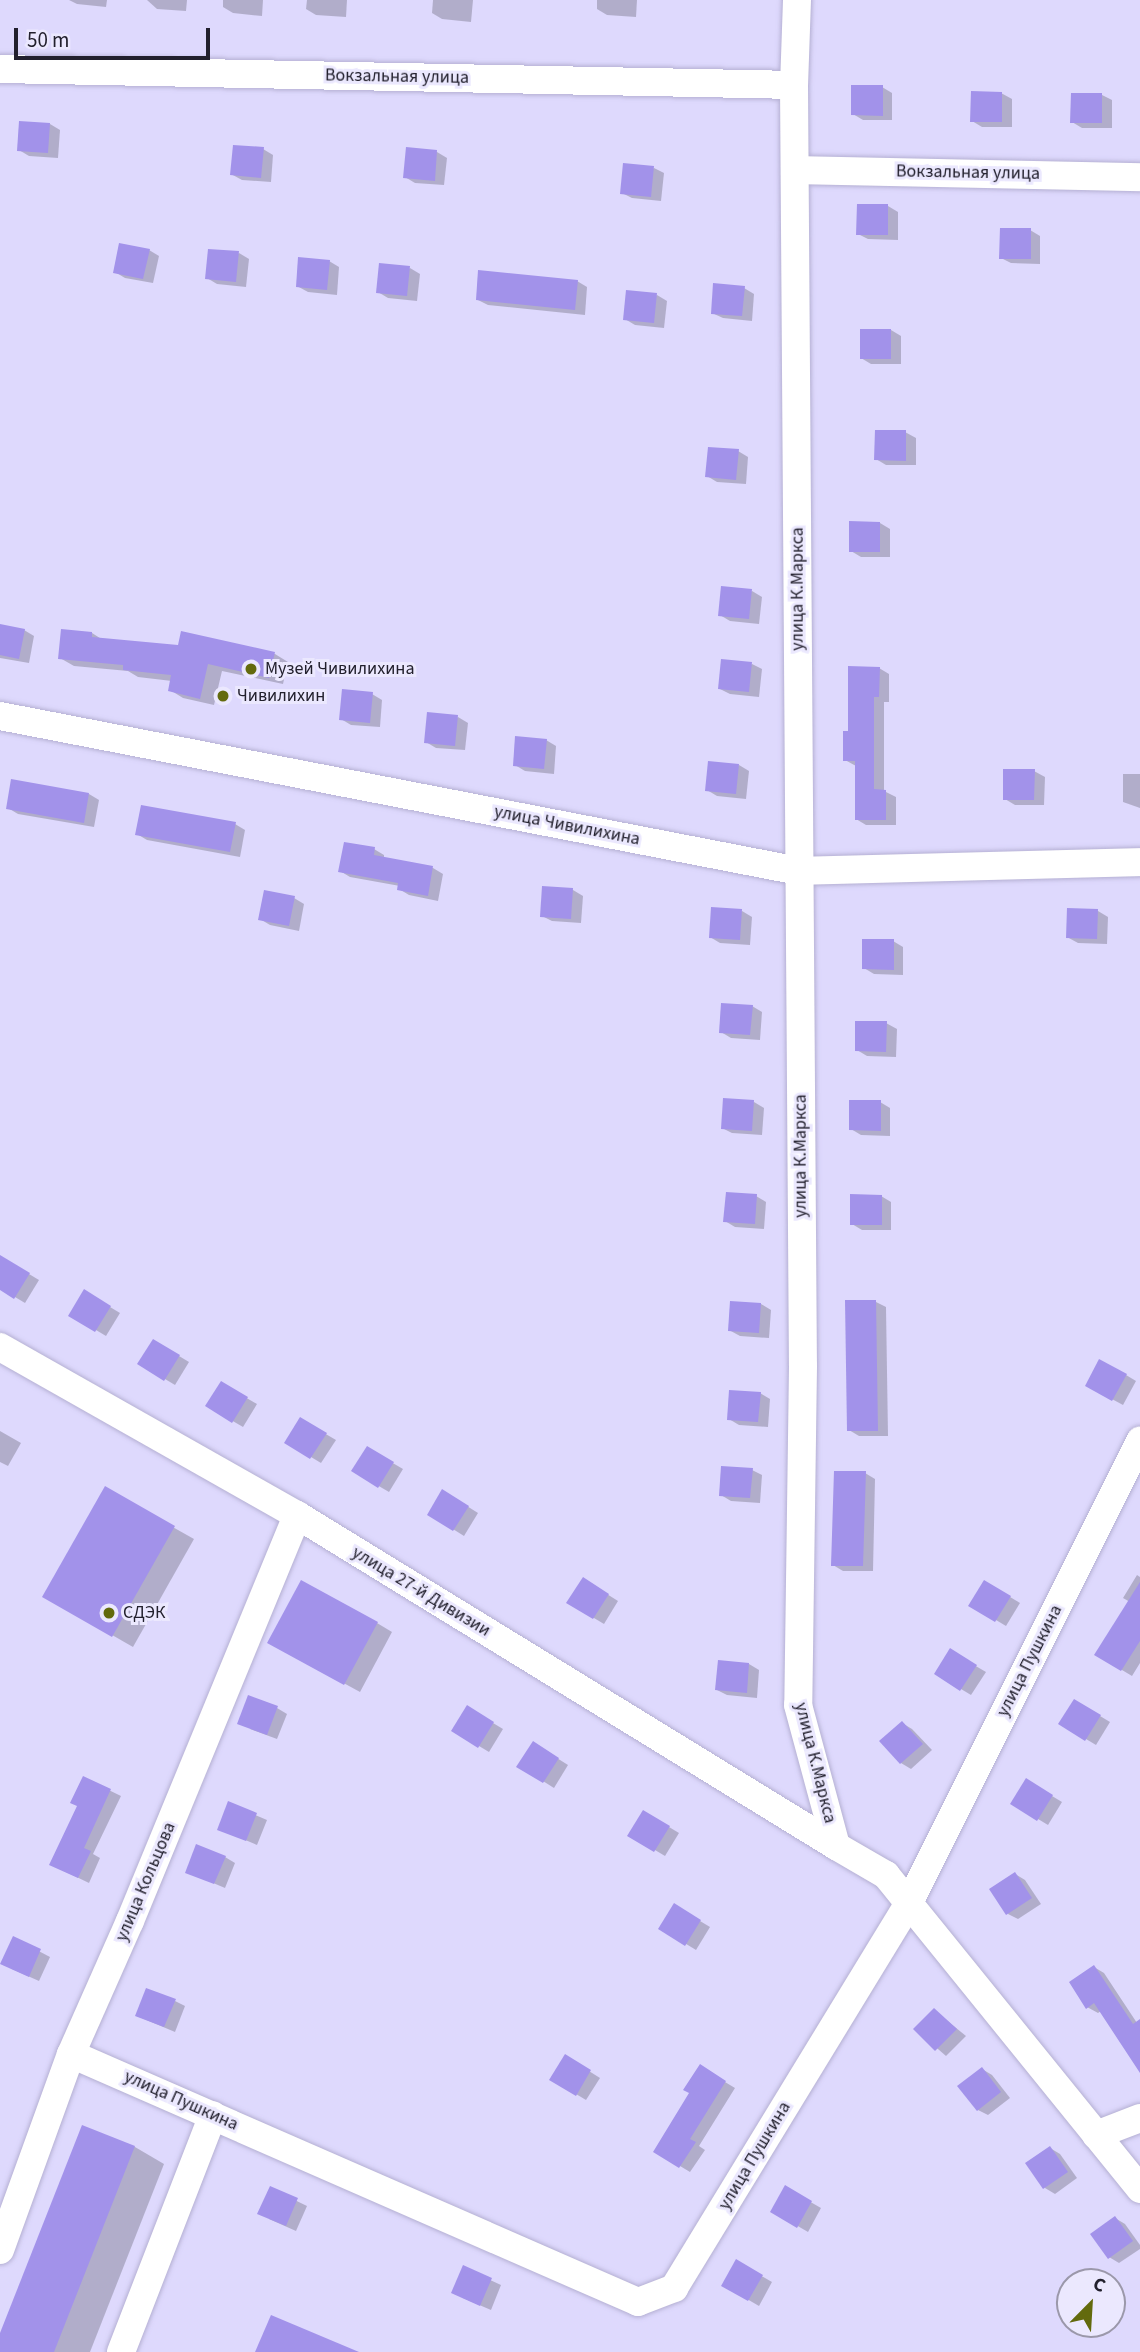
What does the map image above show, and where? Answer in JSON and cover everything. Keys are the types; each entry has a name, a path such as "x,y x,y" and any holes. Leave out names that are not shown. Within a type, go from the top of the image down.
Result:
{"street":[{"name":"улица К.Маркса","path":"797,0 794,85 803,1366 798,1705 836,1846 886,1875 1140,2189"},
{"name":"Вокзальная улица","path":"0,69 794,85"},
{"name":"Вокзальная улица","path":"795,170 1140,177"},
{"name":"улица Чивилихина","path":"0,716 799,871 1140,862"},
{"name":"улица 27-й Дивизии","path":"0,1347 297,1516 836,1846"},
{"name":"улица Пушкина","path":"71,2054 638,2302 674,2288 909,1903 1140,1441"},
{"name":"улица Кольцова","path":"2,2238 71,2054 130,1921 297,1516"},
{"path":"121,2352 213,2115"},
{"path":"1096,2135 1140,2118"}],"building":[{"path":"851,85 883,85 883,116 851,115"},
{"path":"971,91 1002,92 1002,122 970,122"},
{"path":"1071,93 1102,93 1102,123 1070,123"},
{"path":"19,121 50,123 48,153 17,151"},
{"path":"233,145 264,147 261,178 230,175"},
{"path":"406,147 437,150 435,181 403,178"},
{"path":"623,163 654,166 651,197 620,194"},
{"path":"857,204 888,204 888,235 856,235"},
{"path":"1000,228 1031,228 1031,259 999,259"},
{"path":"119,243 150,249 143,279 113,273"},
{"path":"208,249 239,251 236,282 205,279"},
{"path":"298,257 330,260 327,290 296,287"},
{"path":"379,263 410,266 407,296 376,293"},
{"path":"478,270 578,280 575,310 476,300"},
{"path":"713,283 745,286 742,316 711,314"},
{"path":"626,290 657,293 654,323 623,320"},
{"path":"860,329 891,329 891,359 860,359"},
{"path":"875,430 906,430 906,461 874,460"},
{"path":"708,447 739,449 736,480 705,477"},
{"path":"849,521 880,522 880,552 849,552"},
{"path":"721,586 752,589 749,619 718,616"},
{"path":"0,624 25,629 19,659 0,655"},
{"path":"61,629 92,632 92,637 178,645 181,631 275,652 269,678 208,664 200,699 168,691 171,675 123,670 123,665 58,659"},
{"path":"721,659 752,662 749,692 718,689"},
{"path":"848,666 880,667 879,697 874,697 874,789 886,790 886,820 855,820 855,761 843,761 843,731 848,731"},
{"path":"342,689 373,692 370,723 339,720"},
{"path":"427,712 458,715 455,746 424,743"},
{"path":"515,736 547,739 544,769 513,766"},
{"path":"708,761 739,764 736,794 705,791"},
{"path":"1003,769 1035,769 1034,800 1003,800"},
{"path":"11,779 89,793 84,823 6,809"},
{"path":"141,805 236,822 230,852 135,835"},
{"path":"344,842 375,847 374,855 433,866 428,896 397,890 398,883 338,872"},
{"path":"542,886 573,888 571,919 540,917"},
{"path":"264,890 295,896 289,926 258,920"},
{"path":"711,907 742,909 740,940 709,938"},
{"path":"1067,908 1098,909 1097,939 1066,938"},
{"path":"862,939 894,939 894,970 862,969"},
{"path":"721,1003 753,1005 750,1035 719,1033"},
{"path":"855,1021 887,1021 886,1052 855,1051"},
{"path":"723,1098 754,1100 752,1131 721,1129"},
{"path":"849,1100 881,1100 881,1131 849,1130"},
{"path":"726,1192 757,1194 755,1224 723,1222"},
{"path":"850,1194 882,1195 882,1225 850,1225"},
{"path":"0,1255 30,1273 14,1299 0,1290"},
{"path":"84,1289 111,1306 95,1332 68,1316"},
{"path":"845,1300 876,1300 878,1431 847,1431"},
{"path":"730,1301 761,1303 759,1333 728,1331"},
{"path":"153,1339 180,1355 164,1381 137,1364"},
{"path":"1099,1359 1127,1374 1112,1401 1085,1386"},
{"path":"221,1381 248,1397 232,1423 205,1406"},
{"path":"729,1390 761,1392 758,1422 727,1420"},
{"path":"300,1417 327,1433 310,1459 284,1443"},
{"path":"367,1446 394,1462 378,1488 351,1471"},
{"path":"721,1466 753,1468 750,1498 719,1496"},
{"path":"834,1471 866,1471 863,1566 831,1566"},
{"path":"105,1486 175,1526 112,1637 42,1597"},
{"path":"442,1489 469,1506 453,1531 427,1515"},
{"path":"583,1577 609,1594 593,1619 566,1603"},
{"path":"301,1580 378,1622 344,1685 267,1643"},
{"path":"984,1580 1011,1596 995,1622 968,1606"},
{"path":"1140,1582 1140,1641 1121,1671 1094,1655"},
{"path":"950,1648 977,1665 960,1691 934,1674"},
{"path":"718,1660 749,1663 747,1693 715,1690"},
{"path":"248,1695 278,1706 267,1735 237,1724"},
{"path":"1074,1699 1101,1715 1085,1741 1058,1724"},
{"path":"467,1705 494,1722 478,1748 451,1731"},
{"path":"902,1721 923,1744 900,1764 879,1741"},
{"path":"533,1741 559,1758 543,1783 516,1767"},
{"path":"83,1776 111,1789 84,1848 91,1851 78,1878 49,1865 77,1806 70,1803"},
{"path":"1026,1778 1053,1795 1037,1821 1010,1804"},
{"path":"228,1801 257,1813 246,1841 217,1830"},
{"path":"643,1810 670,1826 654,1852 627,1836"},
{"path":"196,1844 226,1856 214,1884 185,1873"},
{"path":"1015,1872 1032,1898 1006,1915 989,1889"},
{"path":"674,1903 701,1920 685,1946 658,1929"},
{"path":"13,1936 41,1949 29,1977 0,1964"},
{"path":"1094,1965 1133,2024 1140,2019 1140,2073 1094,2003 1086,2009 1069,1982"},
{"path":"146,1988 176,1999 164,2027 135,2016"},
{"path":"934,2008 957,2029 935,2051 913,2029"},
{"path":"565,2054 591,2070 576,2096 549,2080"},
{"path":"700,2064 726,2081 690,2139 696,2142 679,2168 653,2152 689,2093 683,2090"},
{"path":"982,2067 1001,2092 977,2111 957,2086"},
{"path":"82,2125 135,2146 54,2352 0,2352 0,2333"},
{"path":"1050,2146 1068,2172 1043,2189 1025,2163"},
{"path":"785,2185 812,2201 797,2228 770,2212"},
{"path":"270,2186 298,2198 286,2226 257,2214"},
{"path":"1115,2216 1133,2241 1108,2259 1090,2234"},
{"path":"736,2259 763,2275 748,2301 721,2286"},
{"path":"463,2265 492,2278 480,2306 451,2293"},
{"path":"271,2315 359,2352 255,2352"}],"place":[{"name":"Музей Чивилихина","path":"251,669"},
{"name":"Чивилихин","path":"223,696"},
{"name":"СДЭК","path":"109,1613"}]}
